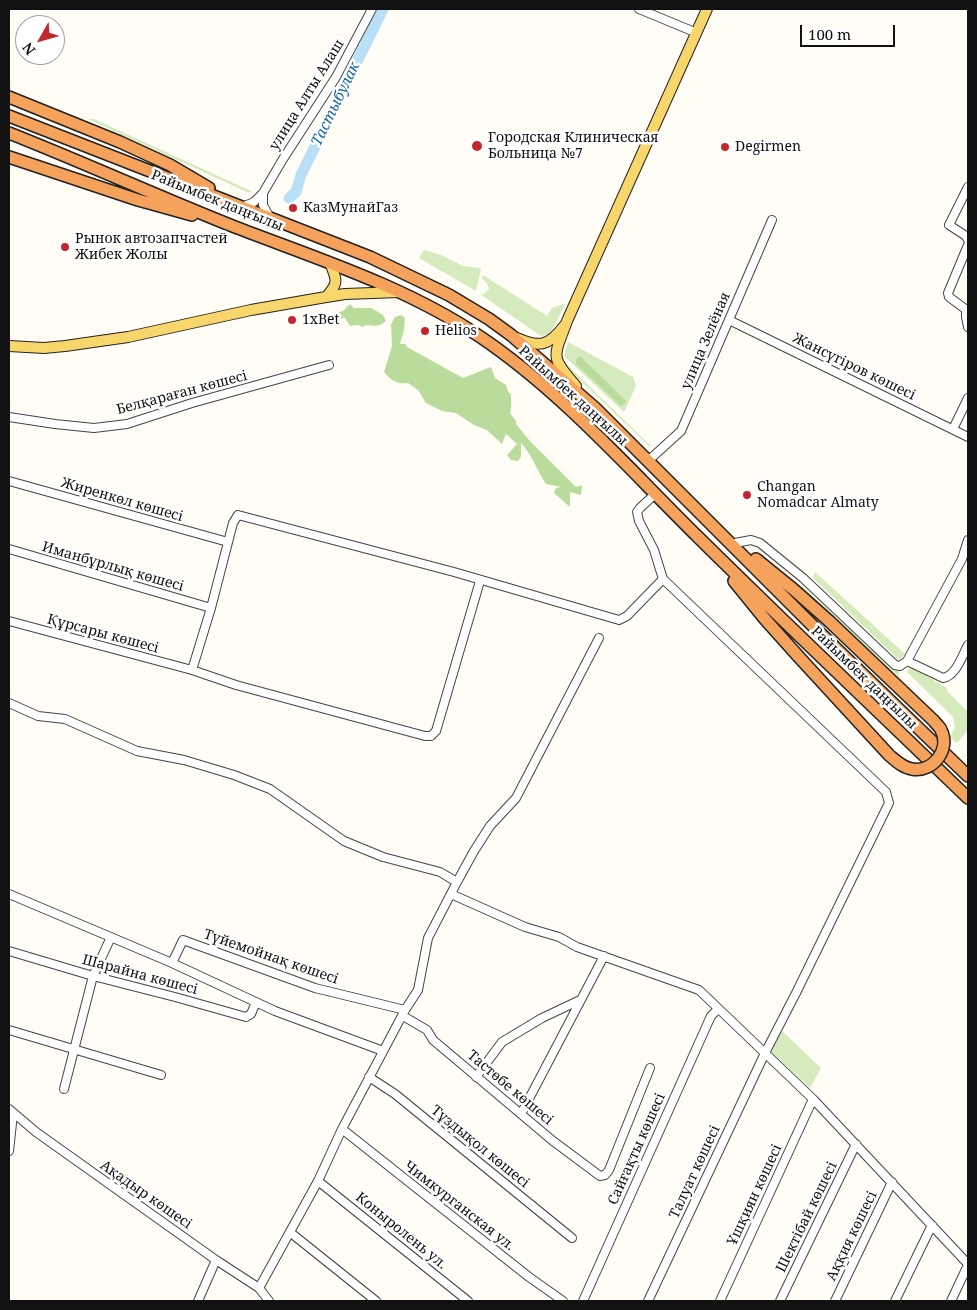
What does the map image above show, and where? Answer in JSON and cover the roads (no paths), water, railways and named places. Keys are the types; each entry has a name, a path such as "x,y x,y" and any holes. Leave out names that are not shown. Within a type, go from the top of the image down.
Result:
{"highway":[{"path":"9,97 111,138 154,158 242,207"},
{"name":"Райымбек даңғылы","path":"9,116 370,257 449,295 511,335 595,408 649,460 820,633 968,776"},
{"name":"Райымбек даңғылы","path":"9,133 233,226 400,292 448,316 480,337 525,370 582,421 809,646 968,798"},
{"path":"9,157 138,200 233,226"},
{"path":"704,542 764,618 889,755 901,765 913,770 923,768 935,762 941,754 944,743 942,730 934,721 829,621 793,589 717,528"}],"main road":[{"path":"595,408 562,370 556,360 556,351 567,321 707,9"},
{"path":"326,297 334,288 336,281 330,263"},
{"path":"9,346 44,348 128,337 258,309 326,297 345,294 400,292"},
{"path":"511,335 537,345 546,343 558,333 567,321"}],"street":[{"name":"улица Алты Алаш","path":"263,193 336,77 372,9"},
{"path":"639,9 697,33"},
{"path":"968,187 949,225 966,236 968,240"},
{"path":"242,207 254,202 263,193"},
{"path":"263,193 264,204 270,218"},
{"name":"улица Зелёная","path":"649,460 681,431 772,220"},
{"path":"968,245 948,293 949,297 967,310 968,327"},
{"name":"Жансүгіров көшесі","path":"729,320 968,437"},
{"name":"Белқараған көшесі","path":"9,416 94,428 127,424 192,403 329,365"},
{"path":"953,429 968,398"},
{"name":"Жиренкөл көшесі","path":"9,481 228,542"},
{"path":"192,670 211,608 233,523 236,517 241,515 619,620 627,616 662,579 654,550 639,521 637,512 655,494"},
{"path":"735,542 752,540 760,543 803,578 896,665 900,666 908,661 962,559 968,540"},
{"name":"Иманбұрлық көшесі","path":"9,549 211,608"},
{"path":"793,589 803,578"},
{"name":"Талуат көшесі","path":"648,1301 765,1052 889,803 886,792 662,579"},
{"name":"Құрсары көшесі","path":"9,621 192,670 236,685 425,736 431,736 436,731 480,580"},
{"path":"259,1288 291,1233 369,1077 418,990 428,938 457,882 490,826 516,798 599,638"},
{"path":"908,661 943,678 949,677 968,645"},
{"path":"9,703 38,716 65,719 137,751 184,760 234,775 270,789 344,841 383,856 440,872 457,882"},
{"path":"9,894 172,963 256,1002 326,1031 383,1051"},
{"path":"451,894 525,927 559,937 577,947 699,990 813,1099 968,1265 951,1301"},
{"path":"64,1089 92,976 111,937"},
{"name":"Түйемойнақ көшесі","path":"172,963 183,940 315,988 404,1013"},
{"name":"Шарайна көшесі","path":"9,951 92,976 246,1017 251,1014 256,1002"},
{"path":"521,1114 604,956"},
{"path":"476,1076 502,1042 542,1018 580,1000"},
{"name":"Сайғақты көшесі","path":"583,1301 709,1020 718,1009"},
{"name":"Тастөбе көшесі","path":"404,1013 427,1030 433,1040 521,1114 600,1176 605,1175 609,1170 650,1068"},
{"path":"9,1030 161,1075"},
{"name":"Тұздықол көшесі","path":"369,1077 394,1094 572,1238"},
{"name":"Ұшқиян көшесі","path":"720,1301 813,1099"},
{"path":"9,1151 11,1111"},
{"name":"Ақадыр көшесі","path":"11,1111 36,1132 216,1260 259,1288 269,1301"},
{"name":"Чимкурганская ул.","path":"342,1129 529,1277 563,1301"},
{"name":"Шектібай көшесі","path":"780,1301 856,1144"},
{"name":"Коныролень ул.","path":"318,1181 468,1301"},
{"name":"Аққия көшесі","path":"835,1301 892,1182"},
{"path":"895,1301 932,1225"},
{"path":"291,1233 376,1301"},
{"path":"198,1301 216,1260"}],"waterway":[{"name":"Тастыбулак","path":"289,198 296,192 301,175 383,9"}],"place":[{"name":"Городская Клиническая Больница №7","path":"477,146"},
{"name":"Degirmen","path":"725,147"},
{"name":"КазМунайГаз","path":"293,208"},
{"name":"Рынок автозапчастей Жибек Жолы","path":"65,247"},
{"name":"1xBet","path":"292,320"},
{"name":"Helios","path":"425,331"},
{"name":"Changan Nomadcar Almaty","path":"747,495"}]}
